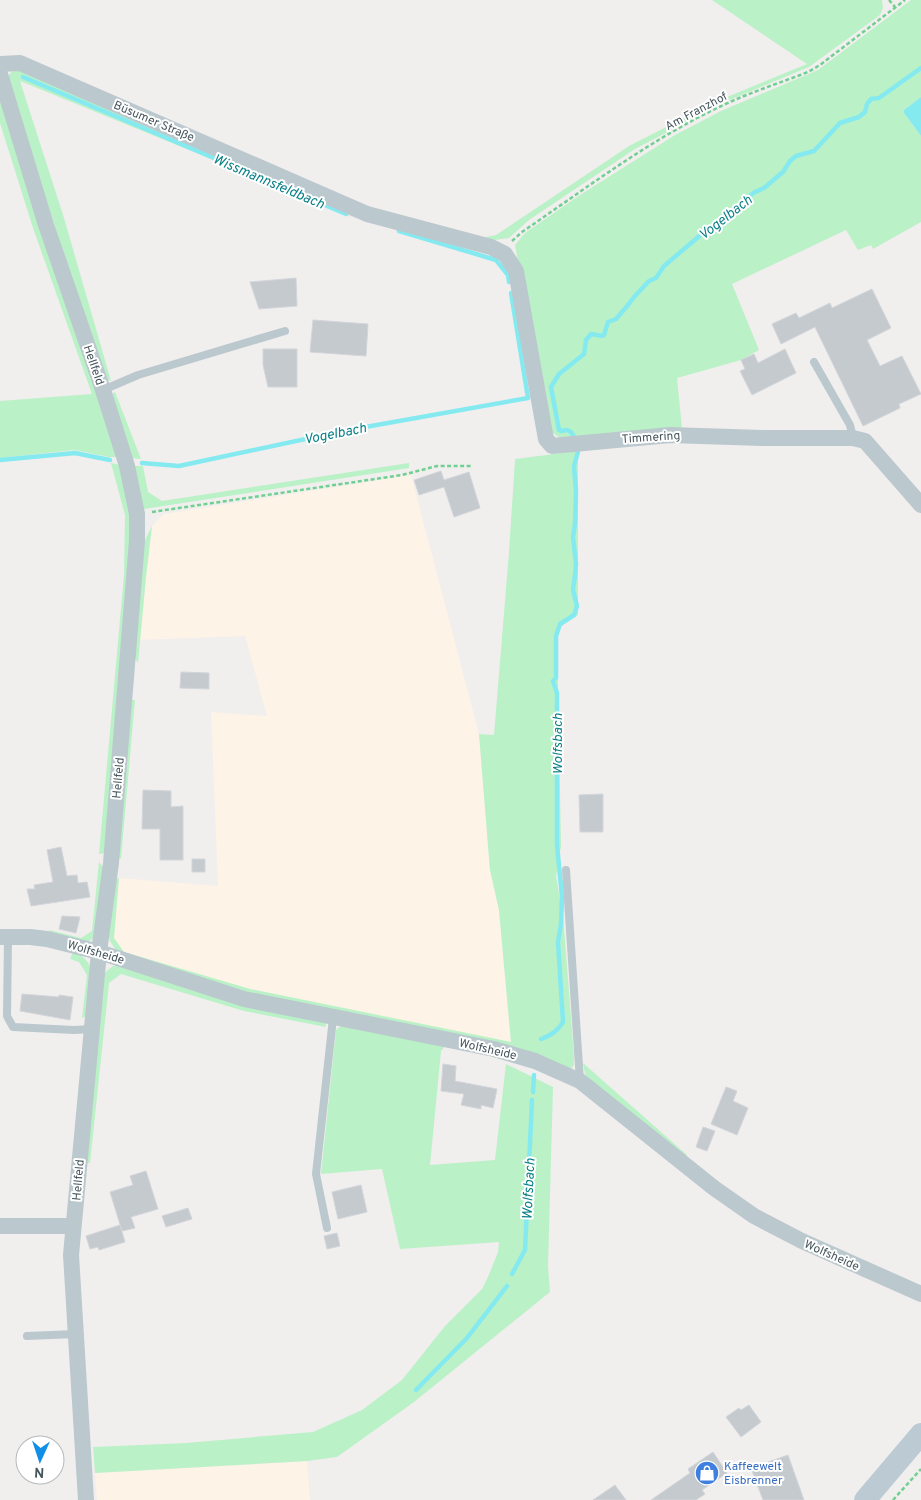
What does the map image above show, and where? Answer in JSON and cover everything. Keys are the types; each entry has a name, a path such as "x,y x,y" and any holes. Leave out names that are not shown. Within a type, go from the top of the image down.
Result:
{"main road":[{"path":"865,1500 921,1434"}],"street":[{"name":"Büsumer Straße","path":"0,64 20,63 367,214 491,247 505,254"},
{"name":"Hellfeld","path":"0,74 46,224 127,466 137,514 137,541 111,862 99,952 70,1255 86,1500"},
{"name":"Timmering","path":"505,254 516,271 546,439 552,446 670,435 853,438"},
{"path":"853,438 865,441 921,505"},
{"name":"Wolfsheide","path":"4,937 47,939 99,952 244,999 494,1049 535,1061 580,1081 714,1188 754,1216 802,1241 921,1294"},
{"path":"0,1226 73,1226"}],"lane":[{"path":"103,390 138,375 285,331"},
{"path":"814,362 850,425 853,438"},
{"path":"566,870 580,1081"},
{"path":"4,937 7,1016 13,1027 74,1030 92,1028"},
{"path":"327,1228 316,1174 333,1018"},
{"path":"27,1336 76,1334"}],"path":[{"path":"889,0 895,7"},
{"name":"Am Franzhof","path":"505,254 512,242 522,232 636,154 715,109 808,72 835,54 905,0"},
{"path":"137,514 402,475 437,466 471,466"},
{"path":"894,1500 921,1469"}],"shaded area":[{"path":"411,475 479,734 490,870 499,910 511,1043 250,989 124,952 114,938 119,878 218,886 211,712 267,716 245,636 140,640 152,526 164,514"},
{"path":"307,1461 310,1500 97,1500 95,1473"}],"green space":[{"path":"712,0 882,0 883,8 880,15 809,67 727,101 635,149 529,220 509,238 494,240 481,238 496,235 629,146 715,102 807,64"},
{"path":"911,0 921,0 921,97 904,110 904,113 921,136 921,222 873,249 871,245 858,250 846,230 732,284 759,350 741,360 677,378 682,428 565,440 549,430 515,245 525,233 580,195 675,135 721,111 818,70"},
{"path":"16,69 213,153 356,219 20,81 64,218 111,381 108,380 103,374 9,86 9,74"},
{"path":"0,95 119,457 109,457 75,450 0,458 0,401 92,394 33,228 0,123"},
{"path":"115,392 141,459 129,458 111,395"},
{"path":"578,451 578,615 557,629 561,846 556,877 563,915 574,1056 574,1065 571,1069 247,994 119,955 108,934 115,879 119,878 114,938 124,952 250,989 511,1042 499,910 490,870 479,734 494,735 515,459"},
{"path":"111,463 120,465 132,527 106,853 99,854 124,575 125,515"},
{"path":"409,463 409,468 144,509 139,503 131,466 143,466 148,492 162,501"},
{"path":"152,526 138,663 133,655 143,544"},
{"path":"130,700 135,700 121,859 117,856"},
{"path":"99,862 104,868 98,933 90,941 82,943 51,936 49,930 81,938 92,931"},
{"path":"73,952 82,956 91,970 92,988 88,1016 82,1018 87,975 79,962 70,959"},
{"path":"113,966 123,966 325,1021 326,1027 244,1011 121,974 109,983 90,1163 83,1163 102,975"},
{"path":"343,1024 446,1045 441,1051 430,1165 495,1160 506,1064 553,1087 548,1266 550,1292 414,1402 337,1457 307,1461 95,1473 93,1447 186,1443 313,1432 362,1410 402,1380 445,1326 482,1289 498,1252 499,1242 400,1249 382,1169 321,1174 336,1030"},
{"path":"583,1063 687,1155 683,1158 592,1082 585,1074"}],"water":[{"path":"921,97 921,136 904,113 904,110"}],"building":[{"path":"296,278 297,306 259,309 250,282"},
{"path":"872,289 891,328 867,340 880,366 902,356 921,394 899,404 900,408 863,426 815,327 781,344 772,324 796,313 799,318 830,303 832,308"},
{"path":"313,320 368,324 366,356 310,352"},
{"path":"263,349 297,349 297,387 268,387 263,365"},
{"path":"785,349 796,373 752,395 740,371 745,369 741,360 754,354 758,363"},
{"path":"441,471 444,480 469,472 480,508 454,517 444,487 419,495 414,480"},
{"path":"181,672 209,673 209,689 180,688"},
{"path":"143,790 171,791 171,807 183,806 183,860 160,860 160,829 142,829"},
{"path":"603,794 603,832 580,832 579,795"},
{"path":"61,847 67,876 77,875 78,883 87,882 90,897 31,906 27,889 35,889 34,885 53,882 47,850"},
{"path":"192,859 205,859 205,872 192,872"},
{"path":"62,916 80,917 76,933 59,929"},
{"path":"22,994 73,997 70,1020 20,1011"},
{"path":"443,1064 456,1066 455,1081 497,1089 493,1108 481,1105 481,1109 461,1105 464,1094 441,1091"},
{"path":"726,1087 737,1091 733,1101 748,1108 737,1135 711,1124"},
{"path":"703,1127 715,1131 707,1151 696,1147"},
{"path":"146,1171 158,1209 131,1217 135,1228 122,1231 110,1192 133,1185 130,1176"},
{"path":"361,1185 367,1212 338,1219 332,1192"},
{"path":"188,1208 192,1219 166,1227 162,1216"},
{"path":"120,1225 125,1242 99,1250 98,1247 90,1249 86,1236"},
{"path":"337,1233 340,1246 327,1249 324,1236"},
{"path":"749,1405 761,1422 741,1437 726,1417 739,1408 741,1410"},
{"path":"713,1452 727,1473 702,1490 705,1494 696,1500 651,1500 690,1473 688,1469"},
{"path":"788,1455 804,1500 763,1500 751,1468"},
{"path":"615,1485 626,1500 593,1500"}],"waterway":[{"name":"Vogelbach","path":"574,437 567,430 559,430 551,387 559,374 584,354 586,340 591,334 604,335 608,322 616,319 649,281 656,278 664,266 744,200 764,188 783,172 790,161 796,156 814,151 840,123 859,117 865,112 867,104 871,99 879,98 921,68"},
{"name":"Wissmannsfeldbach","path":"23,77 346,214"},
{"name":"Wissmannsfeldbach","path":"399,231 496,260 508,275 509,282"},
{"name":"Vogelbach","path":"142,463 179,466 343,431 528,398 511,293"},
{"name":"Wolfsbach","path":"541,1039 554,1032 563,1022 558,942 562,897 557,845 557,693 553,681 556,678 556,636 560,624 574,615 577,606 573,590 576,564 573,537 576,492 574,466 579,448"},
{"name":"Vogelbach","path":"0,460 75,453 110,460"},
{"name":"Wolfsbach","path":"533,1092 534,1075"},
{"name":"Wolfsbach","path":"512,1274 525,1250 532,1100"},
{"name":"Wolfsbach","path":"416,1390 467,1338 507,1286"}],"place":[{"name":"Kaffeewelt Eisbrenner","path":"707,1473"}]}
